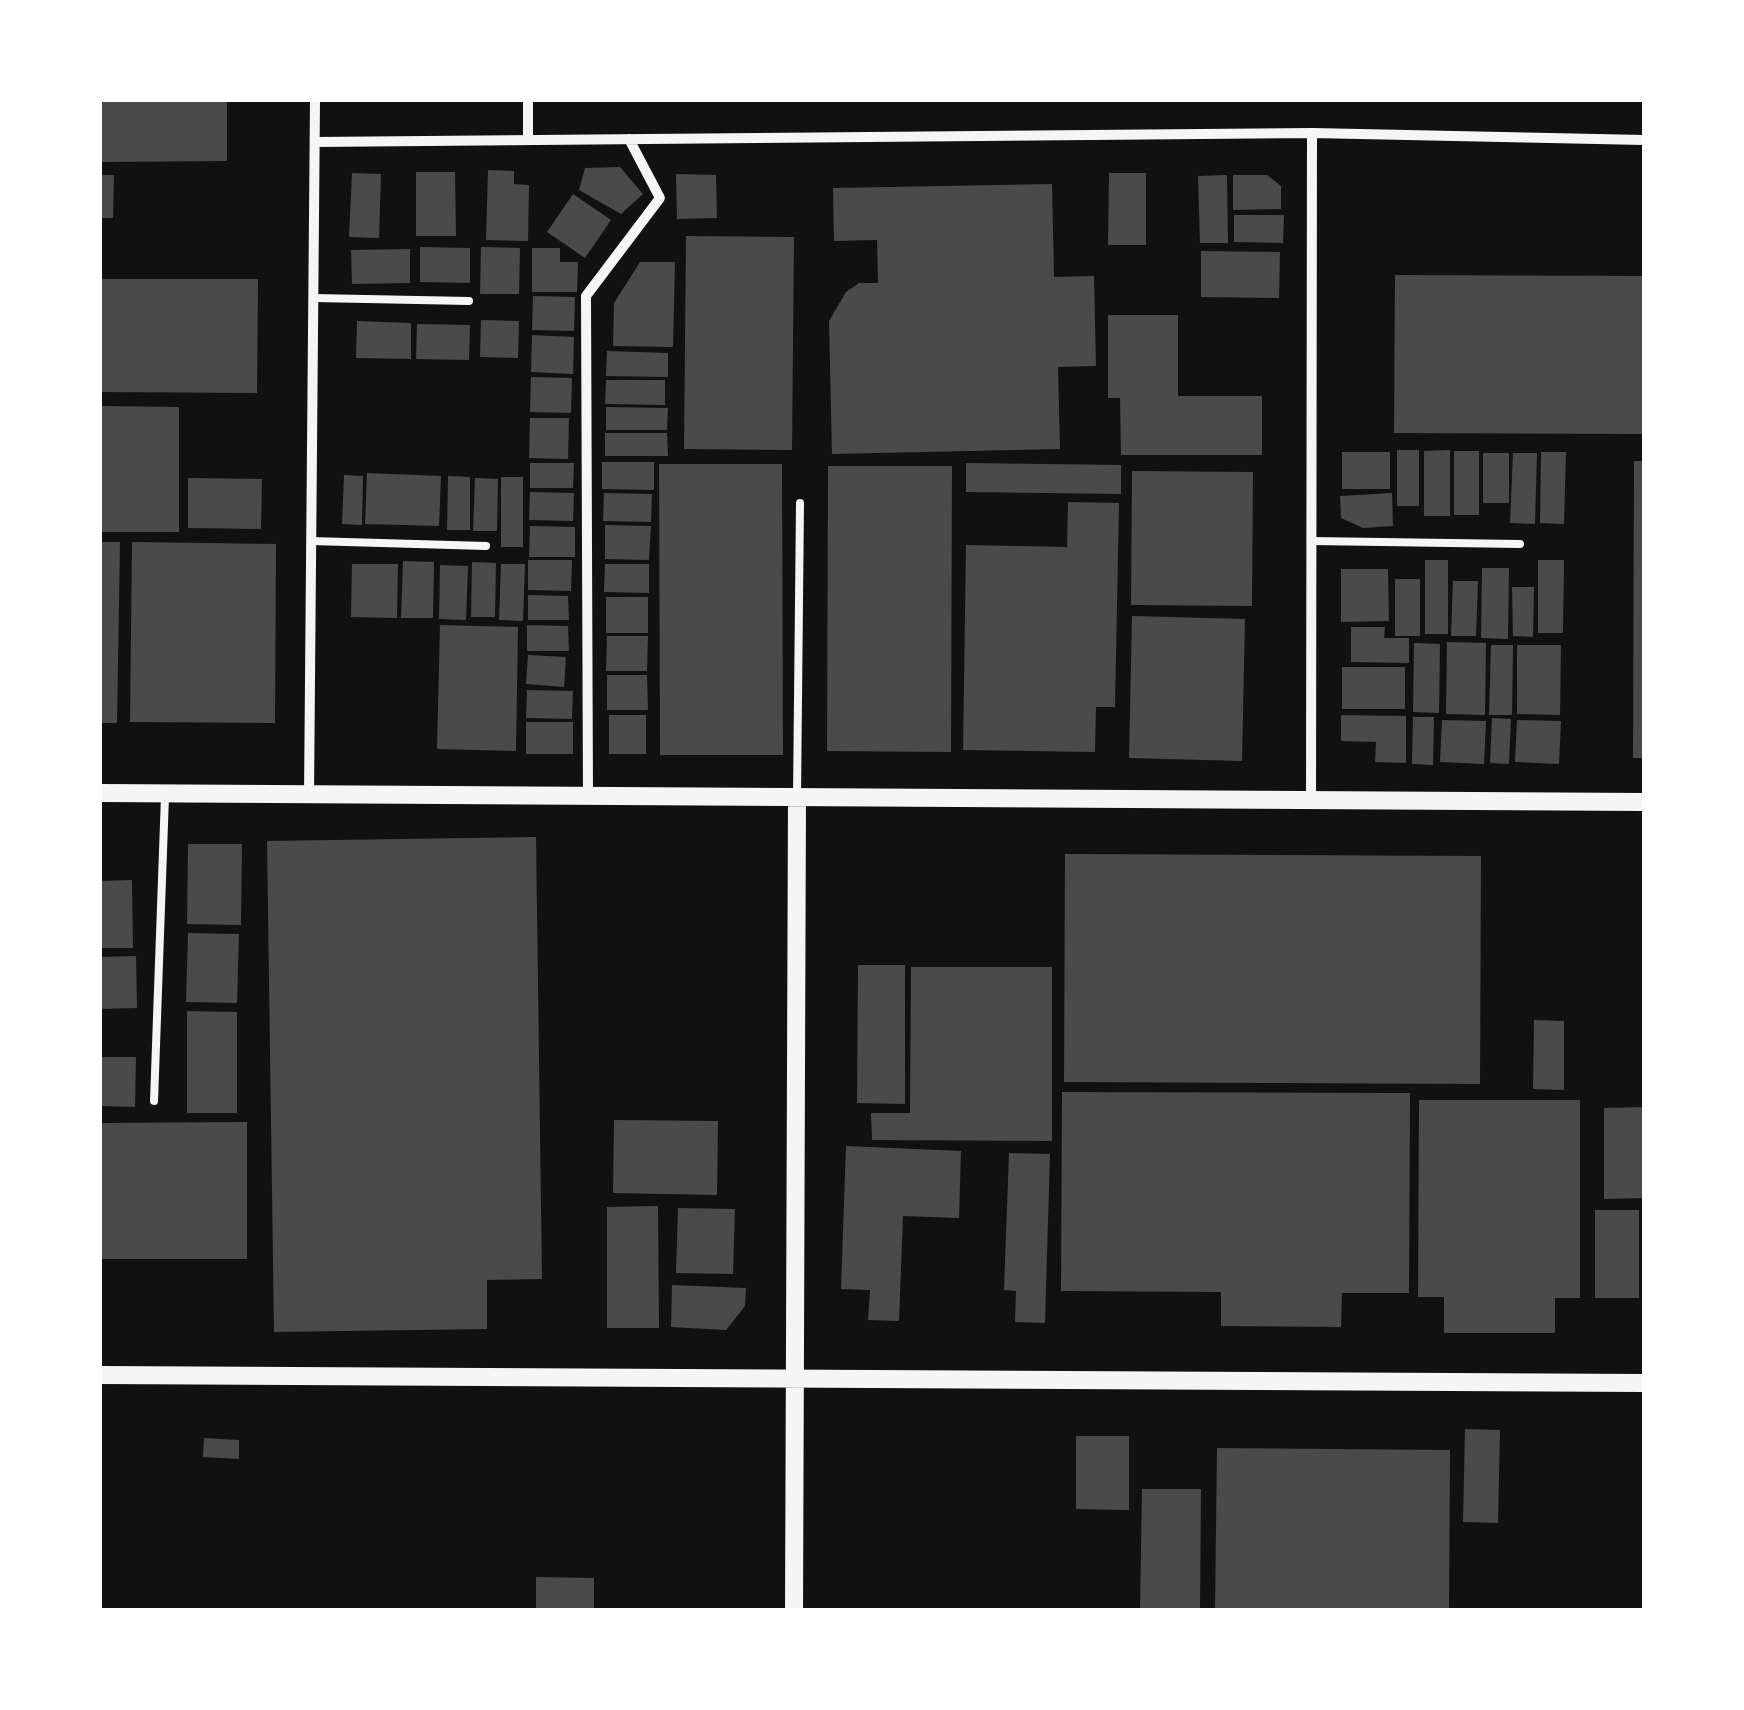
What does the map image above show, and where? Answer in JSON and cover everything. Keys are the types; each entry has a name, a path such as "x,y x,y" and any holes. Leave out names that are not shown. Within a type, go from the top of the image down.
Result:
{"street":[{"path":"308,794 315,100"},
{"path":"528,100 528,140"},
{"path":"315,142 1312,133 1644,140"},
{"path":"1312,133 1312,799"},
{"path":"588,796 586,296 660,198 629,139"},
{"path":"100,793 1644,802"},
{"path":"794,1610 797,797"},
{"path":"100,1374 1644,1383"}],"lane":[{"path":"314,298 469,301"},
{"path":"797,797 800,503"},
{"path":"312,541 486,546"},
{"path":"1312,541 1520,544"},
{"path":"154,1101 165,793"}],"building":[{"path":"100,100 227,100 227,161 100,162"},
{"path":"620,167 643,194 621,214 579,190 585,168"},
{"path":"488,170 514,171 514,184 529,185 528,241 486,240"},
{"path":"416,172 455,172 456,236 416,236"},
{"path":"352,173 381,174 379,238 349,237"},
{"path":"1109,173 1146,173 1146,245 1108,245"},
{"path":"676,174 716,175 717,218 677,219"},
{"path":"100,175 114,175 113,218 100,218"},
{"path":"1227,175 1228,243 1200,243 1198,176"},
{"path":"1233,175 1267,175 1281,186 1281,209 1233,210"},
{"path":"1052,184 1054,277 1094,276 1096,366 1058,367 1060,449 832,454 829,321 846,292 859,283 878,283 877,240 834,241 833,188"},
{"path":"573,194 611,220 585,258 547,232"},
{"path":"1234,215 1284,215 1283,243 1234,242"},
{"path":"686,236 794,237 792,450 684,449"},
{"path":"420,247 470,248 470,283 420,282"},
{"path":"481,247 520,248 519,294 480,294"},
{"path":"532,248 560,248 560,262 578,262 577,292 532,292"},
{"path":"410,249 410,283 352,284 351,250"},
{"path":"1201,251 1280,252 1279,298 1201,297"},
{"path":"640,262 675,262 673,347 613,346 614,303"},
{"path":"1395,275 1644,276 1644,434 1394,433"},
{"path":"100,279 258,279 257,393 100,392"},
{"path":"533,296 575,297 574,331 532,330"},
{"path":"1108,315 1178,315 1178,396 1262,396 1262,455 1121,455 1120,398 1108,398"},
{"path":"481,320 519,321 518,358 480,357"},
{"path":"357,321 411,323 411,359 356,358"},
{"path":"417,324 470,325 469,360 416,359"},
{"path":"532,335 574,337 573,374 531,372"},
{"path":"607,351 668,353 668,377 606,376"},
{"path":"531,377 572,378 571,413 530,412"},
{"path":"606,380 665,380 665,405 605,404"},
{"path":"100,406 179,407 179,532 100,532"},
{"path":"606,407 668,408 667,430 606,430"},
{"path":"530,418 569,418 568,459 529,458"},
{"path":"605,433 667,433 668,456 605,456"},
{"path":"1397,450 1419,450 1419,506 1397,506"},
{"path":"1450,450 1450,516 1424,516 1424,451"},
{"path":"1454,451 1479,451 1479,515 1454,515"},
{"path":"1342,452 1390,452 1390,489 1342,489"},
{"path":"1541,452 1566,452 1564,524 1540,523"},
{"path":"1483,453 1509,453 1509,503 1483,503"},
{"path":"1513,453 1537,453 1535,524 1510,523"},
{"path":"1634,461 1644,461 1644,758 1633,758"},
{"path":"602,462 654,462 654,490 602,489"},
{"path":"530,463 574,463 573,488 530,488"},
{"path":"966,463 1121,465 1121,494 966,492"},
{"path":"659,464 782,464 783,755 660,755"},
{"path":"828,466 952,466 951,752 827,751"},
{"path":"1132,471 1253,472 1252,606 1131,605"},
{"path":"367,473 441,476 439,526 365,524"},
{"path":"344,475 363,476 362,525 342,524"},
{"path":"448,476 470,477 470,530 447,530"},
{"path":"501,477 523,477 523,547 501,547"},
{"path":"188,478 262,479 261,529 188,528"},
{"path":"475,478 498,479 497,531 473,531"},
{"path":"530,492 574,493 573,521 529,520"},
{"path":"604,493 652,494 651,522 603,521"},
{"path":"1392,493 1393,526 1363,528 1341,518 1340,496"},
{"path":"1068,502 1119,503 1115,707 1096,707 1095,752 963,750 966,545 1067,547"},
{"path":"605,525 651,526 649,560 605,559"},
{"path":"530,526 575,527 575,557 529,557"},
{"path":"100,542 120,542 117,723 100,723"},
{"path":"132,542 276,544 275,723 130,722"},
{"path":"528,560 572,560 571,591 528,590"},
{"path":"1425,560 1448,560 1448,634 1425,634"},
{"path":"1538,560 1564,560 1563,633 1538,633"},
{"path":"403,561 434,562 433,618 401,618"},
{"path":"472,562 496,563 495,617 471,617"},
{"path":"352,564 398,564 397,618 351,617"},
{"path":"501,564 525,564 523,621 499,620"},
{"path":"605,564 649,564 649,593 604,592"},
{"path":"440,565 468,566 466,620 439,619"},
{"path":"1482,568 1509,568 1508,639 1481,638"},
{"path":"1341,569 1388,569 1389,621 1341,622"},
{"path":"1395,579 1420,579 1420,636 1395,636"},
{"path":"1453,581 1478,581 1476,636 1451,636"},
{"path":"1512,587 1534,587 1533,637 1513,636"},
{"path":"528,595 568,596 569,620 528,620"},
{"path":"606,597 648,597 648,633 606,633"},
{"path":"1132,616 1245,619 1242,761 1129,758"},
{"path":"440,625 518,627 516,751 437,749"},
{"path":"527,625 568,626 569,651 527,651"},
{"path":"1351,627 1385,627 1384,638 1409,638 1409,663 1351,662"},
{"path":"607,636 648,636 647,671 606,671"},
{"path":"1447,642 1486,643 1485,715 1446,714"},
{"path":"1414,643 1440,644 1439,713 1413,712"},
{"path":"1491,645 1513,645 1512,715 1489,715"},
{"path":"1517,645 1561,645 1560,715 1517,714"},
{"path":"528,655 566,657 564,687 526,684"},
{"path":"1342,667 1405,667 1405,709 1342,709"},
{"path":"607,675 647,675 648,710 607,710"},
{"path":"527,690 573,691 572,719 526,718"},
{"path":"609,715 646,715 646,754 609,754"},
{"path":"1341,715 1406,716 1406,763 1375,762 1376,742 1341,741"},
{"path":"1413,717 1434,717 1433,765 1412,764"},
{"path":"1492,718 1511,719 1509,764 1490,763"},
{"path":"1442,720 1486,721 1484,764 1440,762"},
{"path":"1517,720 1561,721 1559,764 1515,762"},
{"path":"526,722 573,722 573,754 526,754"},
{"path":"536,837 542,1279 487,1280 487,1329 274,1332 267,841"},
{"path":"188,844 242,844 241,925 187,924"},
{"path":"1065,854 1481,856 1480,1084 1064,1082"},
{"path":"132,880 133,948 100,948 100,881"},
{"path":"188,933 239,934 237,1003 186,1002"},
{"path":"136,956 137,1008 100,1009 100,957"},
{"path":"858,965 905,965 905,1104 857,1103"},
{"path":"911,967 1052,967 1052,1141 872,1140 871,1113 910,1113"},
{"path":"187,1011 237,1012 237,1113 187,1113"},
{"path":"1534,1020 1564,1021 1564,1090 1533,1089"},
{"path":"100,1057 136,1057 135,1107 100,1106"},
{"path":"1062,1092 1410,1093 1409,1293 1342,1293 1341,1327 1221,1326 1221,1292 1061,1291"},
{"path":"1419,1100 1580,1100 1580,1298 1555,1298 1555,1333 1444,1333 1444,1297 1418,1297"},
{"path":"1644,1107 1644,1198 1604,1199 1604,1108"},
{"path":"614,1120 718,1121 717,1195 613,1193"},
{"path":"247,1122 247,1259 100,1259 100,1123"},
{"path":"846,1146 961,1151 959,1218 903,1216 899,1321 868,1320 870,1290 841,1289"},
{"path":"1009,1153 1050,1154 1045,1323 1015,1322 1016,1291 1004,1290"},
{"path":"658,1206 659,1328 607,1328 607,1207"},
{"path":"678,1208 735,1209 733,1274 676,1273"},
{"path":"1595,1210 1639,1210 1639,1298 1595,1298"},
{"path":"672,1285 746,1288 745,1306 726,1330 671,1327"},
{"path":"1465,1429 1500,1430 1498,1523 1463,1522"},
{"path":"1076,1436 1129,1436 1129,1510 1076,1509"},
{"path":"204,1438 239,1440 239,1459 203,1457"},
{"path":"1217,1448 1450,1450 1449,1610 1215,1610"},
{"path":"1142,1489 1201,1489 1200,1610 1140,1610"},
{"path":"536,1577 594,1578 594,1610 536,1610"}]}
